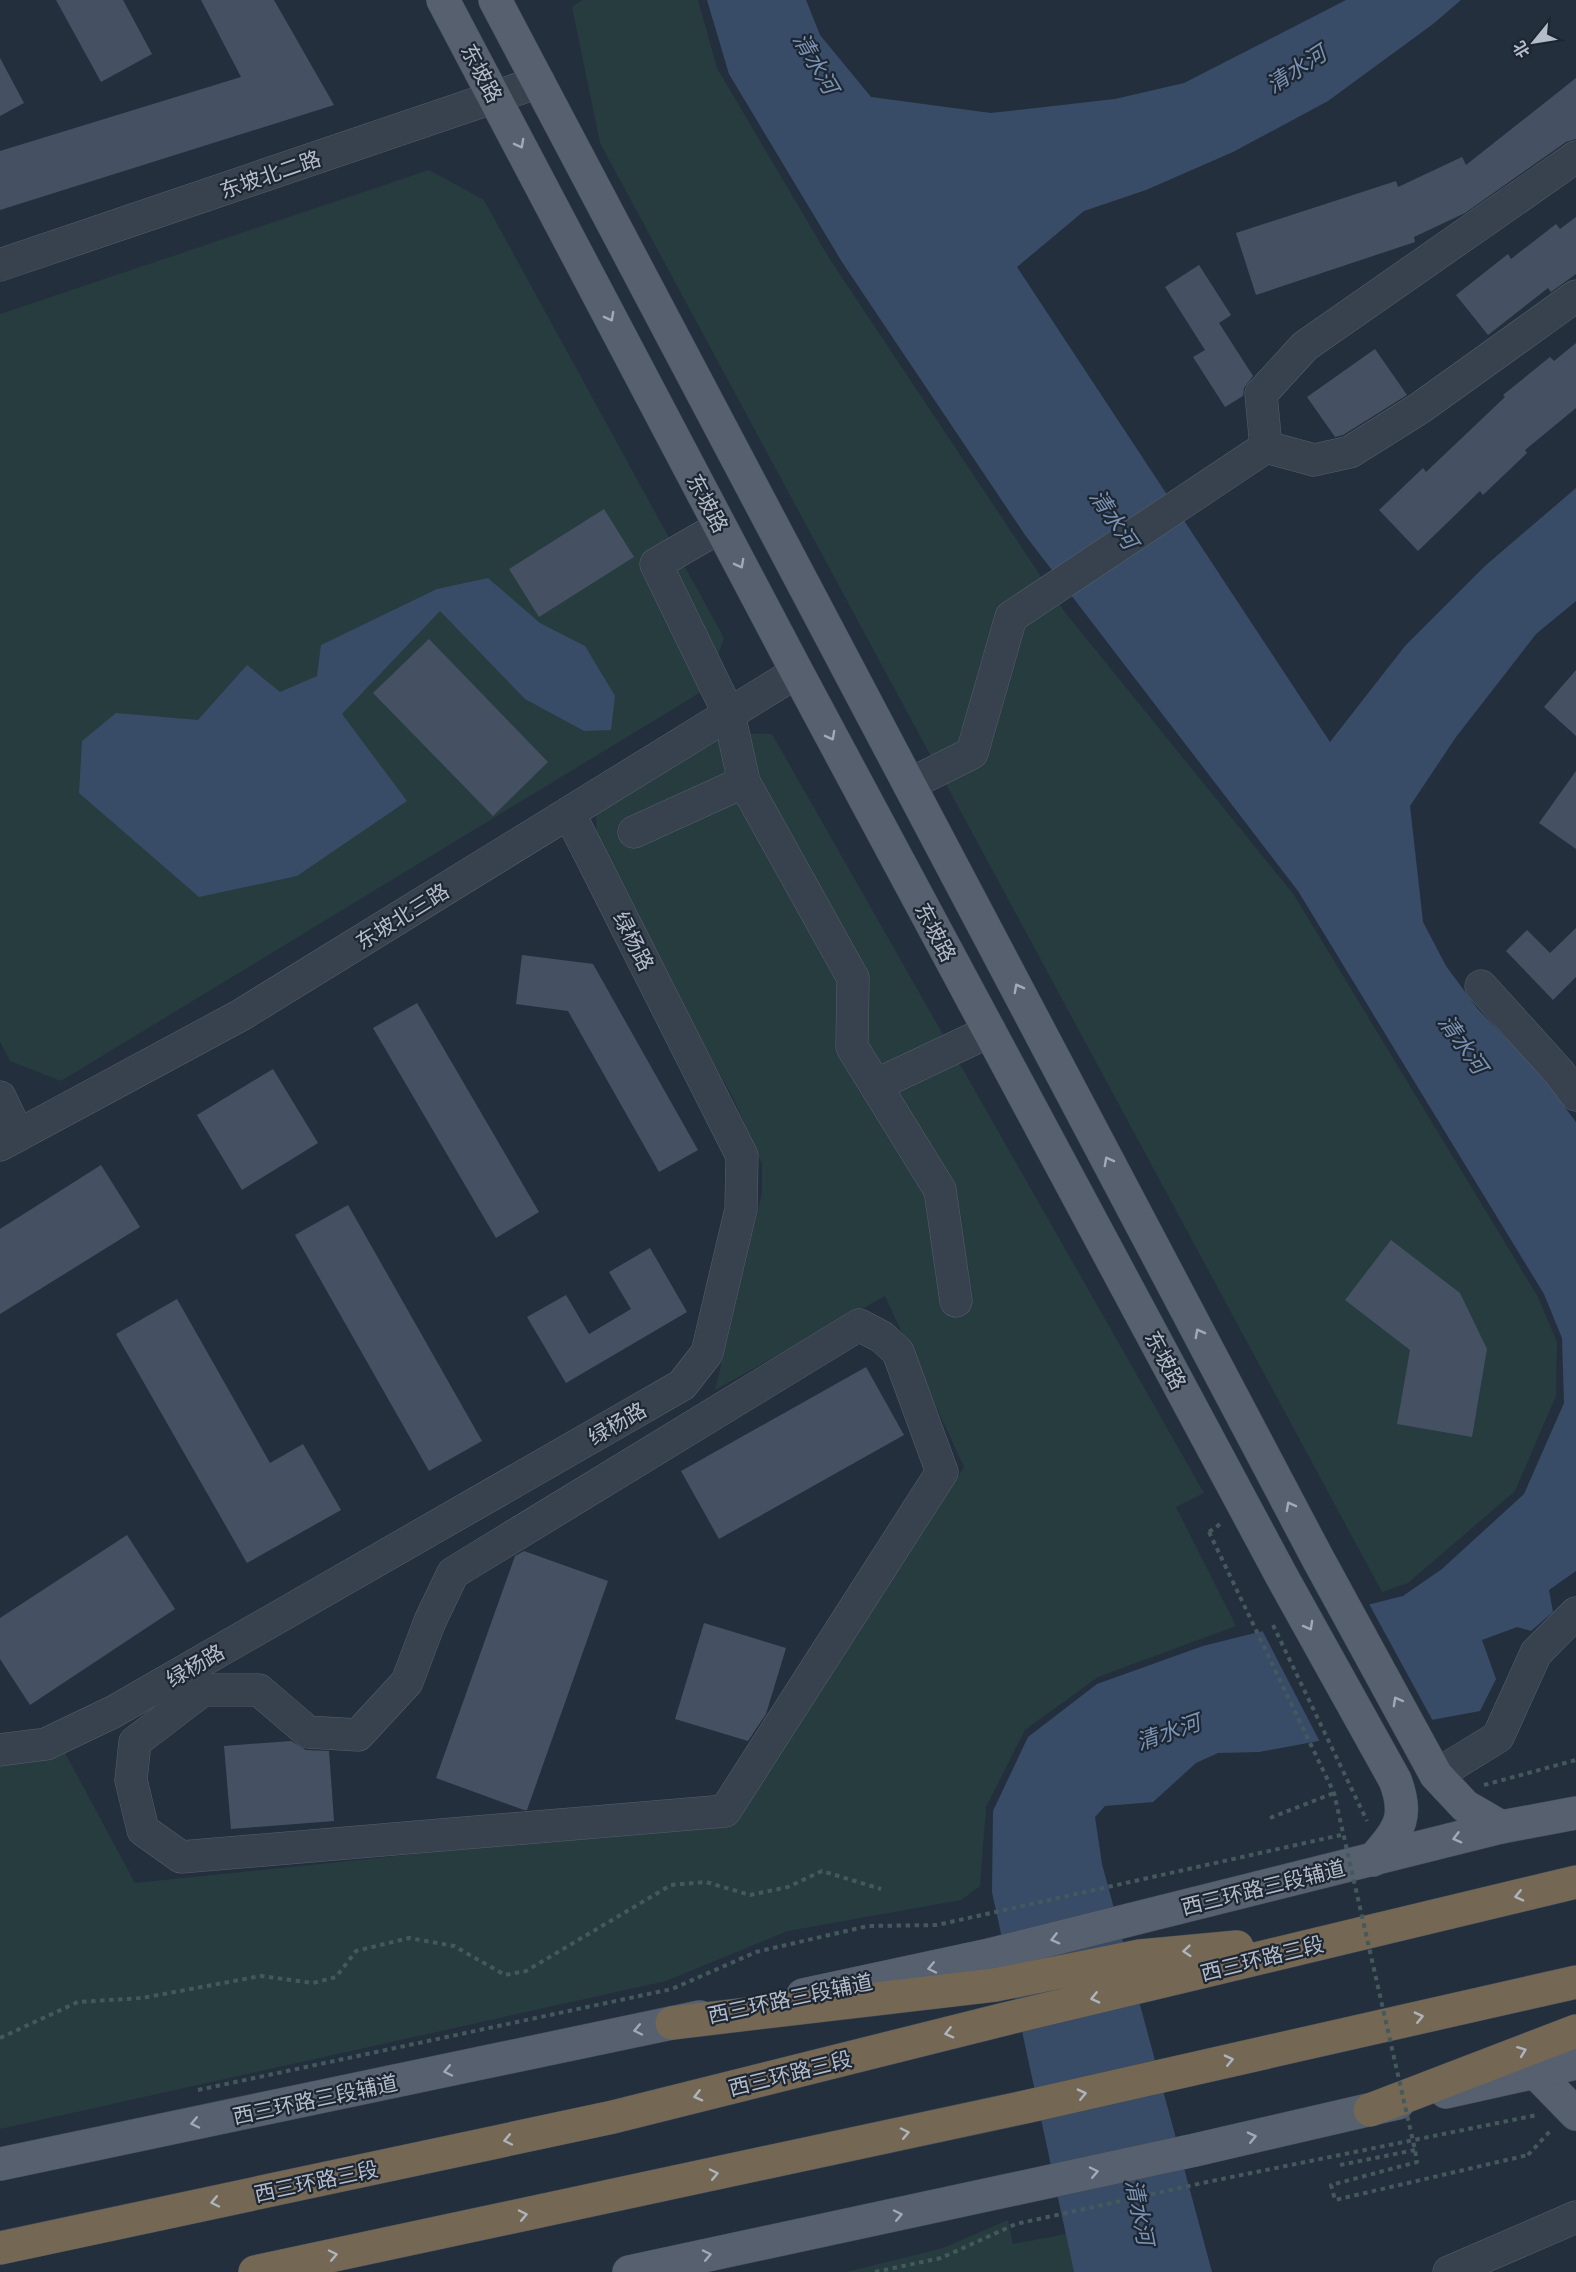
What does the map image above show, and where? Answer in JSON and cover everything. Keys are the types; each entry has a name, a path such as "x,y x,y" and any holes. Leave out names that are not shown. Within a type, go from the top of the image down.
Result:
{"highway":[{"name":"西三环路三段","path":"0,2248 613,2117 1005,2019 1146,1970 1350,1936 1576,1882"},
{"path":"672,2023 992,1970 1146,1970"},
{"path":"255,2272 1025,2108 1576,1982"},
{"path":"1370,2110 1576,2031"}],"main road":[{"name":"东坡路","path":"443,0 797,672 1281,1575 1395,1780 1402,1798 1402,1816"},
{"name":"东坡路","path":"495,0 1317,1557 1439,1774 1465,1806 1501,1827"},
{"path":"1395,1780 1439,1774"},
{"name":"西三环路三段辅道","path":"992,1970 1132,1920 1372,1844 1501,1827 1576,1813"},
{"path":"1372,1844 1395,1833 1402,1816"},
{"name":"西三环路三段辅道","path":"0,2164 672,2023"},
{"path":"629,2272 1037,2185 1576,2063"},
{"path":"1535,2072 1573,2111"}],"street":[{"name":"东坡北二路","path":"0,265 539,82"},
{"path":"1266,447 1261,394 1305,346 1576,157"},
{"path":"910,784 972,753 1011,617 1266,447 1314,460 1350,452 1420,408 1576,296"},
{"path":"720,527 656,564 729,714 744,782 853,978 852,1047 940,1190 956,1301"},
{"name":"东坡北三路","path":"9,1140 241,1015 797,672"},
{"path":"634,832 744,782"},
{"name":"绿杨路","path":"0,1750 46,1744 113,1712 682,1385 707,1353 741,1209 742,1156 569,813"},
{"path":"1481,986 1558,1071 1576,1095"},
{"path":"876,1085 990,1031"},
{"path":"0,1097 9,1140"},
{"path":"113,1712 135,1742 131,1780 144,1830 181,1857 724,1811 942,1472 898,1352 882,1337 859,1325 453,1573 430,1621 407,1682 358,1735 308,1732 259,1690 202,1690 135,1742"},
{"path":"1439,1774 1498,1737 1536,1653 1576,1612"},
{"path":"1449,2272 1576,2217"}],"path":[{"path":"1209,1532 1334,1793 1415,2150 1416,2162 1331,2185 1335,2200 1528,2155 1573,2111"},
{"path":"1272,1624 1343,1770 1372,1844 1402,1816"},
{"path":"1439,1774 1576,1760"},
{"path":"1270,1818 1334,1793"},
{"path":"197,2091 672,1989 756,1952 868,1926 937,1925 1122,1886 1274,1849 1348,1834"},
{"path":"0,2038 78,2002 142,1998 261,1976 313,1983 336,1977 356,1951 409,1938 454,1946 506,1975 526,1971 671,1885 706,1881 750,1895 788,1887 822,1871 881,1889"},
{"path":"875,2272 941,2258 1016,2224 1207,2182 1573,2111"},
{"path":"1340,2165 1415,2150"}],"green space":[{"path":"582,0 698,0 717,68 829,258 1064,611 1294,895 1538,1297 1557,1342 1556,1396 1515,1491 1408,1583 1382,1592 600,143 572,7"},
{"path":"429,170 484,200 724,638 706,689 61,1081 10,1061 0,1041 0,314"},
{"path":"725,733 772,734 1204,1493 1176,1507 1236,1626 1098,1677 1025,1730 986,1807 980,1886 961,1900 788,1931 666,1981 0,2129 0,1764 64,1751 135,1883 734,1821 964,1467 885,1296 715,1390 762,1193 762,1164 734,1100 597,846 596,814"},
{"path":"1008,2220 1013,2244 1066,2234 1074,2272 846,2272 943,2248"}],"water":[{"name":"清水河","path":"707,0 806,0 820,35 871,97 991,113 1115,99 1184,83 1346,0 1461,0 1433,24 1328,101 1233,152 1146,190 1084,211 1017,267 1330,742 1405,646 1485,566 1576,488 1576,601 1536,634 1456,737 1410,806 1423,922 1446,966 1477,1008 1535,1068 1576,1122 1576,1571 1549,1590 1553,1612 1531,1631 1517,1627 1482,1640 1496,1679 1480,1711 1259,1752 1218,1753 1196,1763 1153,1802 1105,1806 1095,1817 1102,1864 1212,2272 1074,2272 992,1892 993,1811 1028,1737 1097,1684 1203,1646 1403,1596 1442,1569 1524,1494 1564,1403 1562,1338 1544,1294 1298,891 1025,535 842,262 729,74"},
{"path":"488,578 540,623 585,646 615,696 611,730 584,731 525,699 440,611 342,714 407,801 297,876 199,897 79,793 82,741 116,713 198,720 247,665 280,692 317,676 321,645 437,589"}],"pier":[{"path":"1368,1602 1434,1723 1321,1744 1261,1628"}],"building":[{"path":"56,0 123,0 152,54 101,82"},
{"path":"201,0 274,0 334,105 0,210 0,151 241,77"},
{"path":"0,58 24,103 0,116"},
{"path":"1576,78 1576,139 1566,142 1465,213 1414,237 1415,242 1256,295 1236,233 1396,181 1398,187 1462,157 1466,165"},
{"path":"1576,217 1576,274 1551,292 1548,288 1488,335 1456,295 1508,254 1511,259 1556,224 1560,229"},
{"path":"1199,265 1231,315 1219,323 1253,376 1244,388 1243,396 1225,407 1193,357 1205,350 1165,287"},
{"path":"1576,343 1576,408 1525,450 1527,453 1483,495 1480,491 1418,551 1379,510 1423,468 1426,472 1505,397 1503,395 1550,357 1554,361"},
{"path":"1375,349 1407,395 1343,435 1335,437 1307,397"},
{"path":"604,509 634,557 539,617 509,569"},
{"path":"429,639 548,762 493,816 373,693"},
{"path":"1576,670 1576,736 1544,707"},
{"path":"1576,771 1576,849 1539,823"},
{"path":"1576,928 1576,977 1553,1000 1506,951 1527,930 1550,953"},
{"path":"522,955 593,964 698,1150 659,1172 568,1011 516,1004"},
{"path":"417,1003 539,1212 496,1238 373,1028"},
{"path":"273,1069 318,1143 242,1190 197,1115"},
{"path":"101,1165 140,1227 0,1314 0,1229"},
{"path":"348,1205 482,1441 429,1471 295,1235"},
{"path":"1391,1240 1460,1293 1487,1349 1472,1437 1397,1424 1410,1350 1345,1300"},
{"path":"650,1248 687,1312 566,1383 527,1317 566,1295 589,1334 631,1309 609,1272"},
{"path":"177,1299 270,1463 303,1444 341,1510 247,1563 116,1334"},
{"path":"866,1367 904,1435 719,1539 681,1471"},
{"path":"127,1535 175,1609 30,1705 0,1659 0,1618"},
{"path":"524,1551 608,1581 527,1810 436,1778 515,1556"},
{"path":"704,1623 786,1648 766,1714 748,1741 675,1719"},
{"path":"291,1741 306,1750 329,1751 334,1821 231,1829 224,1746"}]}
